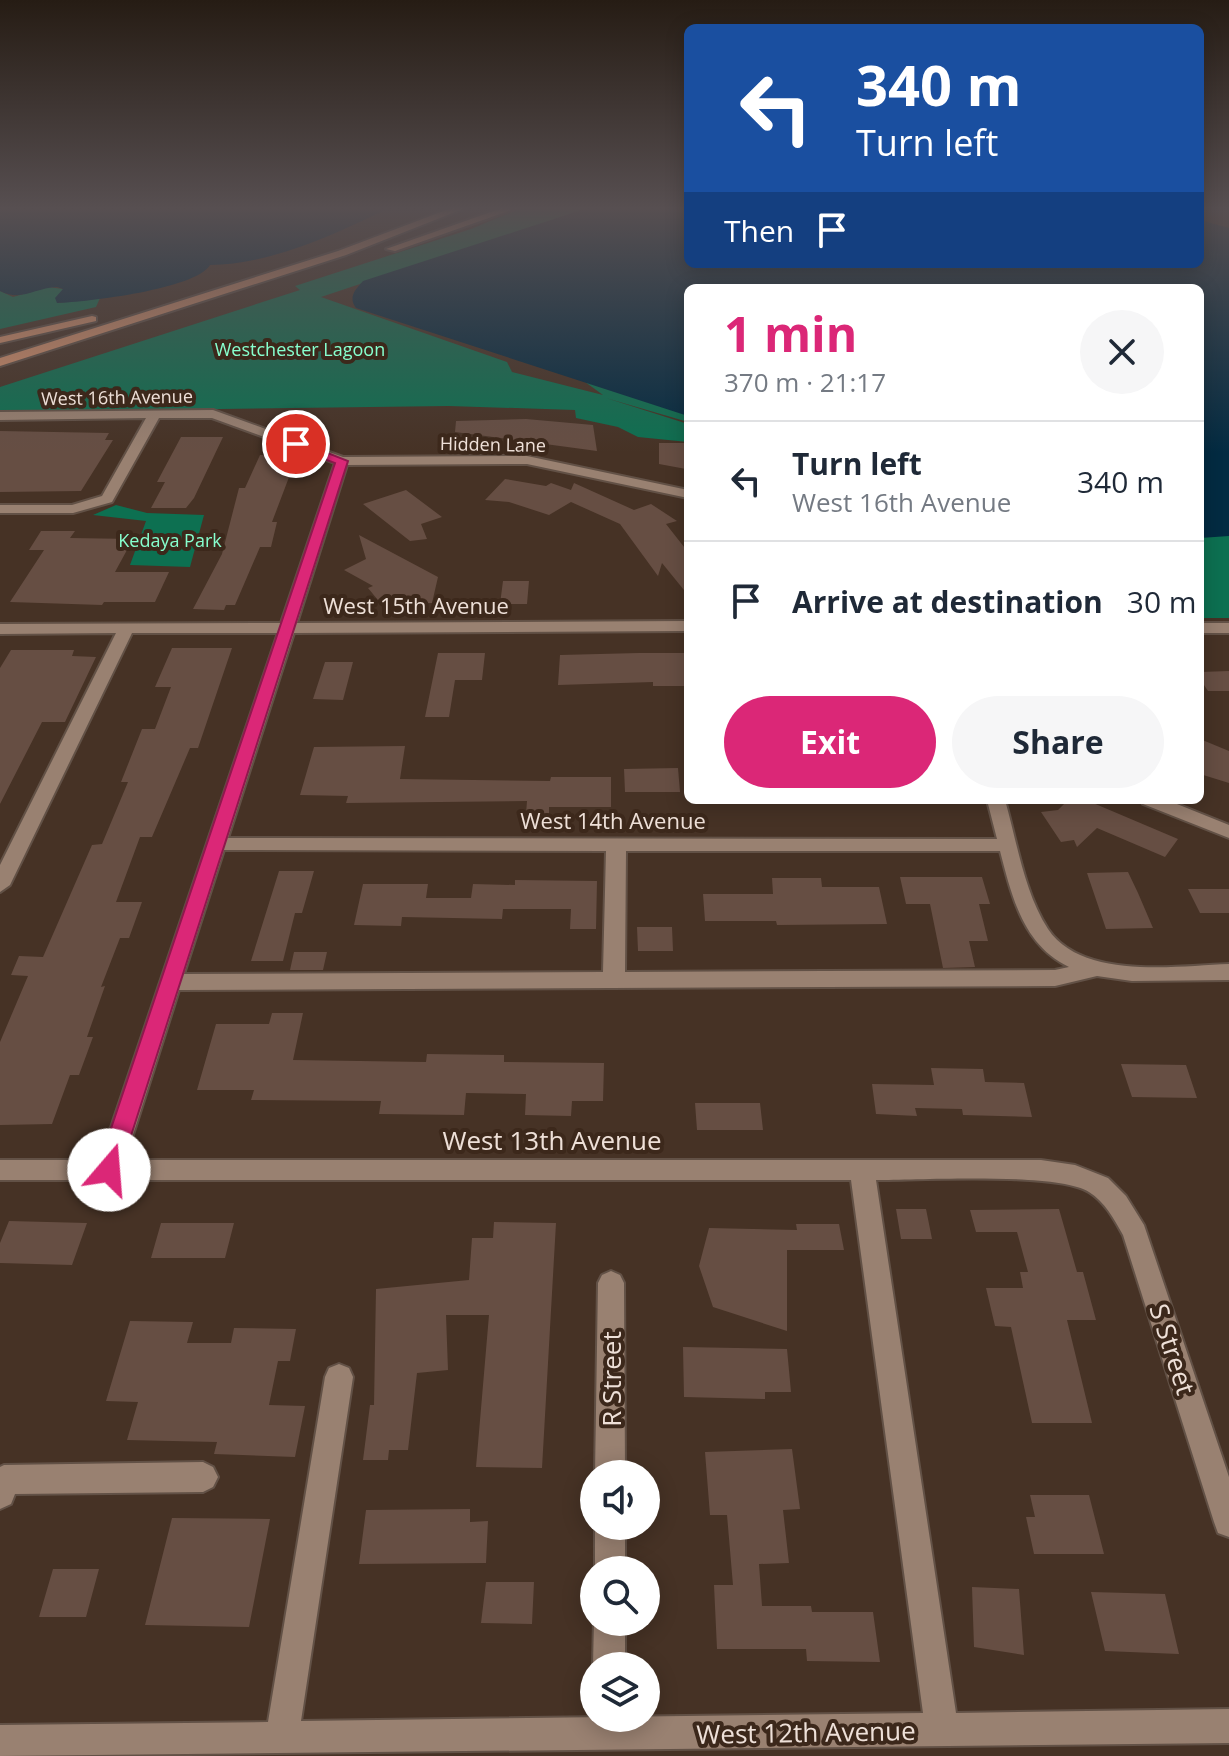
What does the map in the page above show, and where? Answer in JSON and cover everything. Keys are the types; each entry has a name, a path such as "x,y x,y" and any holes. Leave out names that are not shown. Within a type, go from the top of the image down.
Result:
{"main road":[{"path":"0,340 126,310 194,289"},
{"path":"0,362 230,289"},
{"path":"121,324 247,289"}],"street":[{"name":"West 16th Avenue","path":"0,416 213,414 333,458"},
{"path":"0,509 73,509 107,499 154,415"},
{"path":"109,1170 286,627 333,458"},
{"name":"Hidden Lane","path":"333,458 527,460 684,493"},
{"name":"West 15th Avenue","path":"0,629 684,626"},
{"path":"0,885 127,628"},
{"path":"1204,628 1229,628"},
{"path":"997,804 1031,915 1044,940 1067,957 1094,969"},
{"path":"1160,804 1229,832"},
{"name":"West 14th Avenue","path":"216,844 1009,845"},
{"path":"614,982 616,844"},
{"path":"170,982 1055,978 1094,969 1229,972"},
{"name":"West 13th Avenue","path":"0,1170 1041,1170 1072,1173 1102,1183"},
{"path":"862,1170 942,1730"},
{"name":"S Street","path":"1102,1183 1121,1204 1135,1233 1229,1522"},
{"name":"R Street","path":"610,1460 611,1283"},
{"path":"282,1738 339,1377"},
{"path":"0,1493 4,1480 203,1477"},
{"name":"West 12th Avenue","path":"660,1727 942,1730 1229,1726"},
{"name":"West 12th Avenue","path":"0,1742 282,1738 559,1745 593,1732"}],"green space":[{"path":"41,289 63,289 57,303 100,298 96,307 0,329 0,291 13,297"},
{"name":"Westchester Lagoon","path":"345,289 321,297 507,362 512,372 603,395 570,371 684,405 684,421 606,398 684,423 684,442 638,437 618,427 576,418 575,410 449,406 0,412 0,387 300,290"},
{"name":"Kedaya Park","path":"116,505 147,513 204,515 190,567 130,565 146,521 93,515"},
{"path":"1204,520 1229,522 1229,618 1204,618"}],"water":[{"path":"0,289 45,289 22,295"},
{"path":"63,289 156,289 57,303 55,298"},
{"path":"356,289 684,289 684,415 356,308"},
{"path":"1204,289 1229,289 1229,536 1204,538"}],"building":[{"path":"526,419 593,425 597,451 455,432 456,421"},
{"path":"0,431 109,433 105,440 113,440 81,491 0,492"},
{"path":"181,437 223,437 194,498 186,508 151,508 165,482 157,482"},
{"path":"659,443 684,443 684,469 659,464"},
{"path":"260,455 284,455 280,464 294,464 272,522 277,522 271,547 260,547 235,605 226,605 224,610 193,609 222,554 239,488 245,488"},
{"path":"505,479 546,486 551,483 571,490 574,483 634,510 651,504 677,521 666,524 684,547 684,590 662,563 658,576 620,524 571,502 549,515 509,502 485,500"},
{"path":"406,490 442,517 421,524 427,539 410,541 363,504"},
{"path":"41,531 75,531 70,538 133,539 115,572 169,572 155,602 104,602 102,605 10,602 44,550 29,550"},
{"path":"359,535 438,577 432,603 382,605 368,588 373,586 344,570 366,559"},
{"path":"503,581 529,581 527,604 500,604"},
{"path":"172,648 232,648 198,748 190,748 152,837 140,837 116,902 142,902 129,938 120,938 101,987 105,986 87,1037 93,1037 79,1075 70,1075 52,1124 0,1125 0,1042 28,976 11,975 19,956 43,957 92,845 102,844 128,782 121,782 142,729 155,729 171,687 155,687"},
{"path":"11,650 74,650 72,656 96,657 65,722 42,722 0,804 0,668"},
{"path":"438,653 485,653 482,680 455,680 449,717 425,717"},
{"path":"684,653 684,686 653,686 653,682 558,685 560,655"},
{"path":"325,662 353,662 343,700 313,699"},
{"path":"1229,671 1229,691 1208,691 1204,685 1204,672"},
{"path":"1204,741 1229,751 1229,783 1204,775"},
{"path":"405,746 400,779 550,781 551,777 611,777 611,807 549,807 549,815 526,814 527,801 346,803 348,796 300,795 314,747"},
{"path":"678,768 680,792 625,792 624,769"},
{"path":"1064,804 1095,804 1178,839 1165,857 1097,828 1077,847 1074,840 1061,842 1041,812 1058,810"},
{"path":"279,871 314,871 302,913 295,913 283,961 251,961"},
{"path":"1128,872 1153,928 1106,929 1087,873"},
{"path":"900,877 982,877 990,904 979,904 988,941 969,941 975,967 943,968 930,904 906,904"},
{"path":"772,878 821,878 822,887 879,887 887,924 777,925 776,921 705,921 703,894 773,894"},
{"path":"515,880 597,881 596,929 570,929 571,909 503,909 502,919 402,917 401,926 354,925 363,884 428,884 426,898 471,898 473,884 515,885"},
{"path":"1188,889 1229,889 1229,913 1200,913"},
{"path":"637,927 672,927 673,951 638,951"},
{"path":"294,952 327,952 323,970 290,970"},
{"path":"272,1013 303,1013 293,1060 426,1062 427,1054 504,1055 504,1062 604,1063 603,1101 572,1101 571,1116 525,1115 526,1094 466,1093 464,1115 379,1114 381,1101 251,1100 254,1090 197,1090 216,1024 269,1024"},
{"path":"1121,1064 1186,1065 1197,1098 1132,1097"},
{"path":"931,1068 983,1069 985,1082 1024,1083 1032,1117 963,1115 962,1109 915,1108 917,1116 876,1114 872,1084 934,1085"},
{"path":"695,1103 760,1103 763,1130 697,1130"},
{"path":"896,1209 926,1209 932,1239 901,1239"},
{"path":"1059,1209 1077,1272 1083,1272 1096,1320 1067,1320 1092,1423 1032,1423 1011,1327 995,1326 986,1288 1023,1288 1020,1272 1028,1272 1017,1232 976,1232 970,1210"},
{"path":"9,1221 87,1223 72,1265 0,1263 0,1243"},
{"path":"494,1222 556,1223 542,1468 476,1467 489,1315 446,1315 448,1370 417,1373 408,1450 389,1450 388,1460 363,1460 370,1405 374,1405 376,1289 469,1280 472,1238 493,1238"},
{"path":"161,1223 234,1223 225,1258 151,1258"},
{"path":"796,1224 839,1224 844,1250 787,1250 787,1331 713,1307 699,1266 709,1228 797,1230"},
{"path":"130,1321 193,1322 187,1343 231,1343 234,1328 296,1329 290,1361 278,1361 269,1405 305,1406 295,1457 214,1454 217,1442 127,1440 138,1402 106,1401"},
{"path":"683,1347 787,1349 791,1392 765,1392 765,1399 684,1397"},
{"path":"792,1449 800,1509 783,1510 789,1563 759,1564 762,1606 811,1606 812,1612 873,1612 880,1662 807,1661 806,1649 717,1649 714,1585 733,1585 727,1515 710,1515 705,1452"},
{"path":"1030,1495 1089,1495 1104,1554 1034,1554 1026,1517 1035,1517"},
{"path":"470,1509 470,1522 488,1521 486,1563 359,1564 366,1510"},
{"path":"172,1518 270,1519 249,1627 145,1625"},
{"path":"53,1569 99,1569 86,1617 39,1617"},
{"path":"486,1582 534,1582 532,1624 481,1623"},
{"path":"972,1587 1019,1589 1024,1655 974,1647"},
{"path":"1091,1592 1165,1594 1179,1654 1105,1651"}],"route":[{"path":"109,1170 342,461 296,444"}]}
